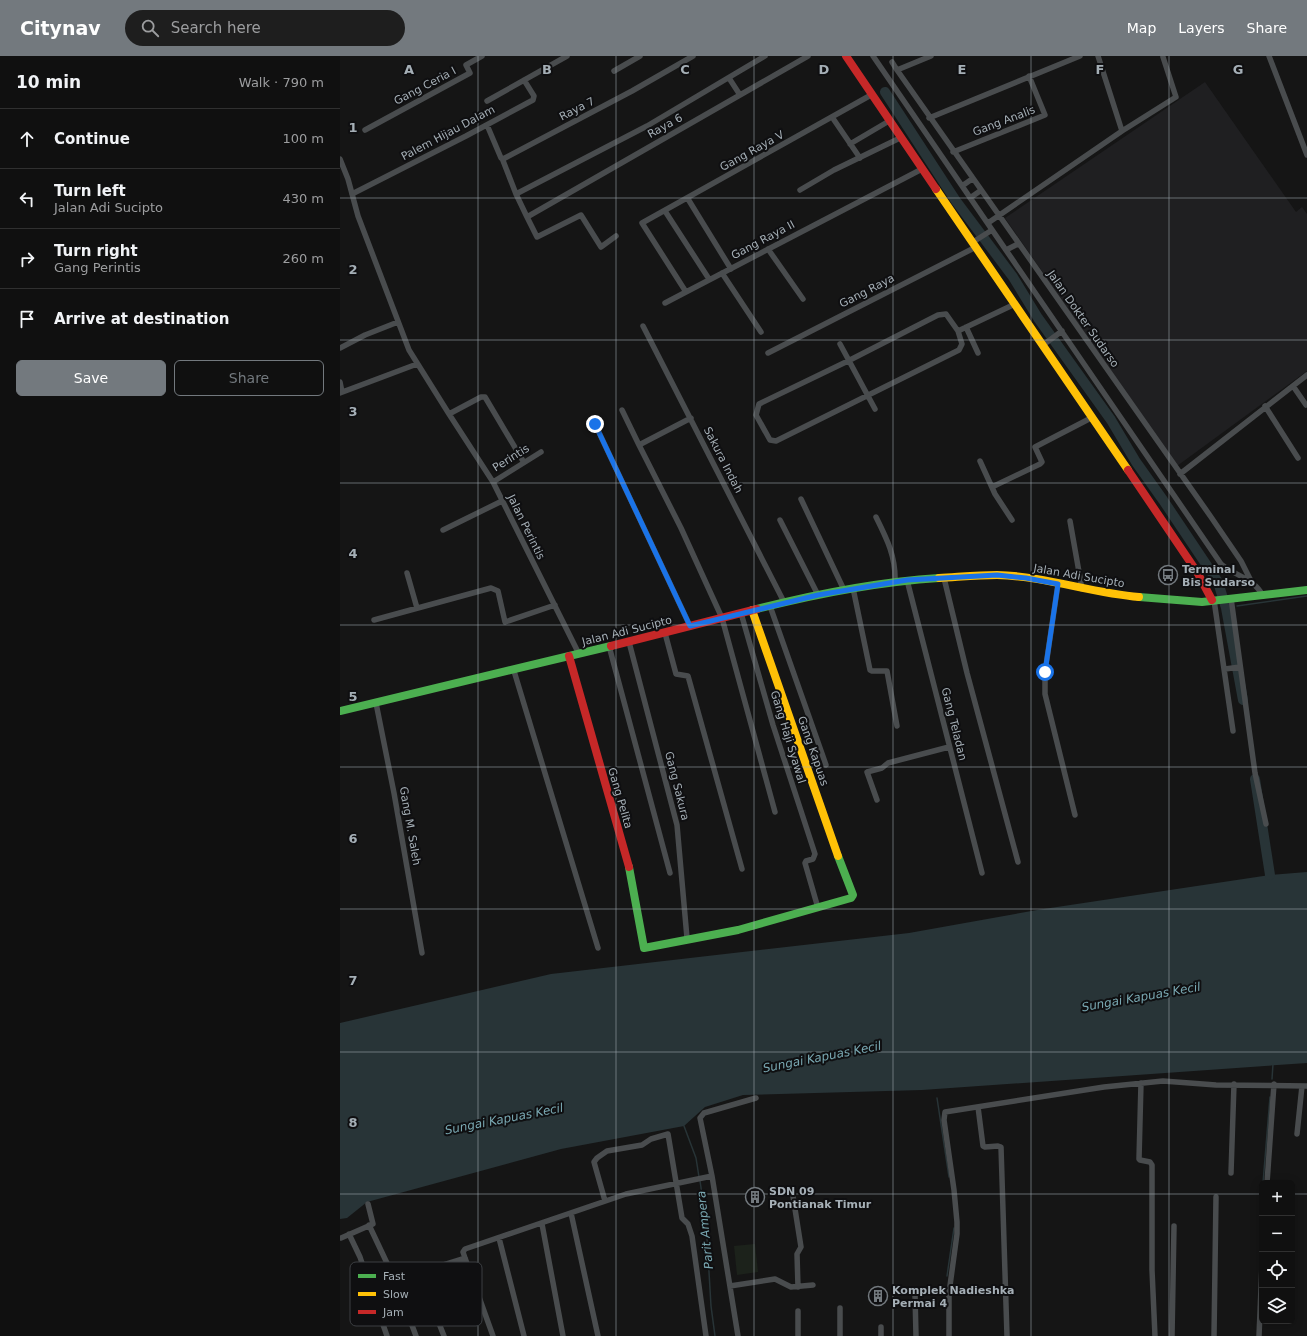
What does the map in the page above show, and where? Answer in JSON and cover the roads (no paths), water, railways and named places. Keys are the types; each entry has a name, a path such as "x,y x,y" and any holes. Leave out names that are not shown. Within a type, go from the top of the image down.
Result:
{"street":[{"name":"Gang Ceria I","path":"365,130 470,73 466,65 482,56"},
{"path":"487,101 567,56"},
{"name":"Raya 7","path":"502,158 595,111 693,56"},
{"name":"Raya 6","path":"516,194 647,126 765,56"},
{"name":"Raya 6","path":"529,215 808,56"},
{"path":"846,56 900,138 976,243 1091,418 1194,566 1203,586 1202,602"},
{"path":"873,56 988,224 990,232 1006,250 1221,564 1258,586 1263,596"},
{"path":"897,70 931,56"},
{"path":"929,118 1080,56"},
{"path":"1098,56 1122,131"},
{"path":"1269,56 1307,155"},
{"path":"614,71 639,57"},
{"path":"988,224 1122,131 1176,97 1163,57"},
{"name":"Jalan Dokter Sudarso","path":"892,62 980,191 1238,556 1251,581"},
{"name":"Gang Analis","path":"953,152 1045,115 1029,76"},
{"path":"729,78 740,95"},
{"name":"Palem Hijau Dalam","path":"352,194 533,100 534,96 524,80"},
{"name":"Gang Raya V","path":"686,292 642,223 688,199 871,95"},
{"path":"832,117 860,158"},
{"path":"850,144 889,121"},
{"path":"487,125 516,194 529,215 537,237 581,215 601,246 616,236"},
{"path":"800,190 900,138"},
{"name":"Jalan Perintis","path":"340,159 348,179 358,216 409,350 493,482 579,654"},
{"name":"Gang Raya II","path":"665,303 922,169"},
{"path":"962,186 972,179"},
{"path":"970,198 980,191"},
{"path":"688,199 731,269"},
{"path":"665,211 709,279"},
{"name":"Gang Raya","path":"768,353 976,243 990,232"},
{"path":"1006,250 1018,244"},
{"path":"768,249 803,299"},
{"path":"722,273 761,332"},
{"path":"958,331 1015,304"},
{"path":"938,314 946,314 958,331 962,344 959,350 776,441 770,440 759,422 756,415 759,404 848,361 938,314"},
{"path":"340,348 365,335 398,322"},
{"name":"Sakura Indah","path":"643,326 784,602"},
{"path":"966,327 978,353"},
{"path":"1042,345 1062,331"},
{"path":"840,344 875,409"},
{"path":"340,382 341,392 417,364"},
{"path":"1180,474 1265,406 1307,375"},
{"path":"1293,386 1306,405"},
{"path":"449,414 481,397 485,397 523,462"},
{"path":"1265,406 1298,458"},
{"path":"622,410 681,528 722,618 775,812"},
{"path":"639,444 691,418"},
{"path":"992,487 1040,464 1042,462 1035,447 1091,418"},
{"path":"595,424 690,626"},
{"name":"Perintis","path":"493,482 541,452"},
{"path":"980,461 992,487 1012,520"},
{"path":"801,499 844,590"},
{"path":"443,530 502,501"},
{"path":"876,517 893,555 896,570 896,582"},
{"path":"780,520 818,595"},
{"path":"1070,521 1082,589"},
{"path":"407,573 417,608"},
{"name":"Jalan Adi Sucipto","path":"340,711 514,671 784,602 853,588 907,580 997,575 1026,578 1118,595 1202,602 1307,590"},
{"path":"944,578 972,696 1018,862"},
{"name":"Gang Teladan","path":"907,580 982,873"},
{"path":"1058,584 1045,672 1045,694 1075,815"},
{"path":"1203,586 1222,599 1240,667 1255,773 1266,824"},
{"path":"374,620 491,588 498,591 505,622 555,606"},
{"path":"853,588 870,670 887,671 897,726"},
{"path":"1222,599 1233,731"},
{"path":"770,606 826,765"},
{"name":"Gang Kapuas","path":"752,610 853,895 851,898 818,908"},
{"name":"Gang Haji Syawal","path":"741,613 775,731 815,854 813,859 806,860 805,863 818,908"},
{"path":"665,633 676,674 688,676 742,869"},
{"name":"Gang Sakura","path":"629,642 676,819 681,852 687,938"},
{"path":"609,646 670,873"},
{"name":"Gang Pelita","path":"569,656 631,877 644,948 687,938"},
{"path":"1228,669 1240,667"},
{"path":"514,671 598,948"},
{"name":"Gang M. Saleh","path":"376,703 394,793 422,953"},
{"path":"877,800 867,772 882,768 888,763 949,747"},
{"path":"687,938 738,930 818,908"},
{"path":"949,1336 949,1293 957,1234 957,1222 944,1114 947,1112 1141,1083 1174,1080 1216,1085 1274,1084 1305,1086 1297,1134"},
{"path":"1141,1083 1139,1159 1150,1162 1152,1165 1152,1270 1155,1336"},
{"path":"1232,1172 1234,1084"},
{"path":"1267,1180 1274,1084"},
{"path":"738,1336 712,1176 700,1121 701,1116 756,1098"},
{"path":"978,1107 982,1146 1001,1147 1007,1336"},
{"path":"605,1201 594,1162 597,1158 607,1150 642,1145 651,1139 668,1134 682,1218 688,1224 692,1236 706,1336"},
{"path":"467,1262 465,1249 644,1189 712,1176"},
{"path":"792,1190 801,1247 797,1254 798,1287"},
{"path":"1214,1336 1216,1197"},
{"path":"341,1238 370,1225 373,1222 368,1204"},
{"path":"571,1213 598,1336"},
{"path":"542,1224 563,1336"},
{"path":"370,1225 387,1262"},
{"path":"1172,1336 1174,1226"},
{"path":"349,1234 361,1262"},
{"path":"499,1238 524,1336"},
{"path":"453,1262 465,1258"},
{"path":"730,1286 775,1280 788,1286 798,1287 813,1285"},
{"path":"1259,1336 1261,1288"},
{"path":"915,1294 916,1336"},
{"path":"482,1302 493,1336"},
{"path":"840,1308 840,1336"},
{"path":"798,1311 798,1336"},
{"path":"384,1326 387,1336"},
{"path":"412,1326 416,1336"},
{"path":"440,1326 444,1336"},
{"path":"881,1327 881,1336"}],"water":[{"name":"Sungai Kapuas Kecil","path":"1307,872 1307,1063 922,1090 743,1095 705,1107 684,1126 561,1149 367,1202 347,1218 340,1219 340,1023 551,974 909,933 1037,910 1270,875"}],"waterway":[{"path":"885,92 956,201 1013,277 1038,318 1111,420 1136,462 1218,582 1226,608 1243,700"},
{"path":"1237,606 1307,596"},
{"path":"1255,779 1270,875"},
{"path":"1272,1079 1273,1064"},
{"path":"1263,1180 1270,1097"},
{"path":"937,1098 949,1177"},
{"name":"Parit Ampera","path":"684,1126 696,1158 699,1177"},
{"name":"Parit Ampera","path":"700,1181 706,1221 711,1306 715,1336"},
{"path":"1260,1252 1262,1216"},
{"path":"947,1276 954,1228"}],"place":[{"name":"Terminal Bis Sudarso","path":"1168,575"},
{"name":"SDN 09 Pontianak Timur","path":"755,1197"},
{"name":"Komplek Nadieshka Permai 4","path":"878,1296"}]}
